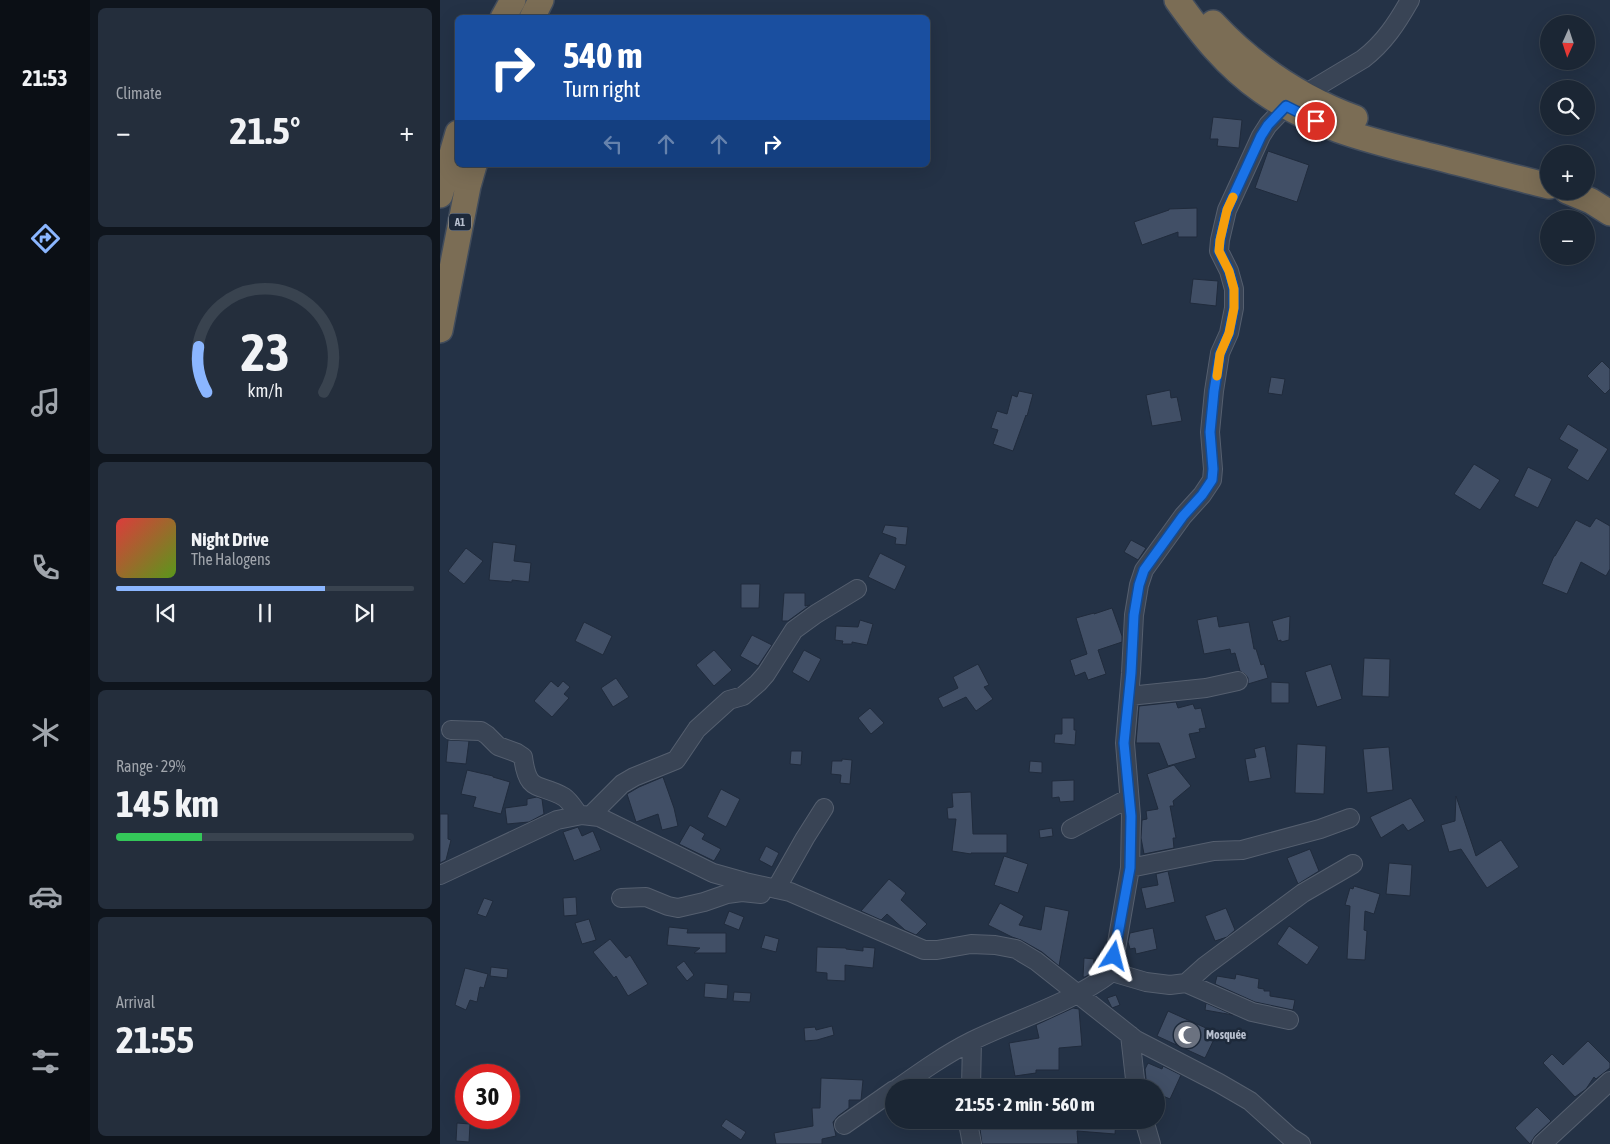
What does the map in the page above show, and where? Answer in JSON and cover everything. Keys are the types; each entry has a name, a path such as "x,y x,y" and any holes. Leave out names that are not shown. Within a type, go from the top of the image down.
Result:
{"highway":[{"path":"505,15 513,0"},
{"path":"534,15 541,0"},
{"path":"1176,0 1203,36 1231,65 1262,91 1337,112 1373,126 1540,172"},
{"path":"1193,0 1241,51 1271,74 1295,100 1332,128 1370,140 1540,184"},
{"path":"440,195 455,143"},
{"name":"A1","path":"440,330 468,186 473,167"},
{"path":"1595,192 1610,200"},
{"path":"1589,200 1610,213"}],"street":[{"path":"910,1079 935,1061 972,1041 1079,994 1112,972 1130,868 1131,816 1124,743 1134,615 1139,585 1144,570 1212,480 1210,432 1214,391 1220,354 1229,333 1234,308 1234,289 1229,271 1219,251 1227,210 1264,131 1295,100 1363,60 1371,53 1394,27 1410,0"},
{"path":"585,816 622,784 634,777 676,760 697,729 728,700 742,696 758,683 766,674 794,630 857,588"},
{"path":"1129,696 1170,693 1238,681"},
{"path":"451,730 481,731 498,746 517,753 524,758 525,772 528,779 535,786 566,798 585,816"},
{"path":"1071,829 1129,798"},
{"path":"621,898 646,896 668,906 678,908 727,894 742,892 773,895 783,890 805,838 824,808"},
{"path":"442,876 557,820 585,816 599,817 713,873 783,890 924,950 937,950 971,944 1016,948 1036,961 1136,1040 1250,1101 1300,1144"},
{"path":"1130,868 1214,851 1242,850 1320,829 1350,818"},
{"path":"1186,983 1205,966 1302,893 1354,864"},
{"path":"1112,972 1146,982 1170,985 1186,983 1252,1012 1288,1020"},
{"path":"1130,1035 1135,1079"},
{"path":"971,1079 972,1041"},
{"path":"1542,1144 1607,1089"},
{"path":"844,1125 885,1096"},
{"path":"969,1129 972,1144"},
{"path":"1147,1129 1151,1144"}],"building":[{"path":"1213,117 1242,120 1239,148 1217,146 1218,139 1210,139"},
{"path":"1268,151 1309,165 1297,202 1255,188"},
{"path":"1197,208 1197,237 1178,237 1178,232 1142,245 1134,222 1169,209"},
{"path":"1193,279 1218,281 1216,306 1190,303"},
{"path":"1602,361 1610,369 1610,389 1605,394 1587,376"},
{"path":"1271,377 1285,379 1282,395 1268,393"},
{"path":"1170,390 1171,398 1177,397 1182,421 1152,426 1146,395"},
{"path":"1019,391 1033,394 1027,416 1013,451 993,444 998,430 991,428 997,411 1007,414 1012,395 1017,397"},
{"path":"1568,424 1608,449 1588,481 1567,468 1578,450 1559,439"},
{"path":"1474,464 1500,480 1480,510 1454,494"},
{"path":"1528,467 1552,479 1538,508 1514,496"},
{"path":"1596,518 1610,526 1610,569 1606,576 1581,562 1567,594 1542,584 1554,556 1576,520 1590,527"},
{"path":"885,525 908,527 906,545 895,544 896,538 882,533"},
{"path":"1131,540 1146,548 1138,560 1124,552"},
{"path":"493,542 516,545 514,561 531,563 529,582 489,580"},
{"path":"466,548 483,561 464,584 448,571"},
{"path":"880,553 906,566 895,590 868,577"},
{"path":"741,584 760,584 759,608 741,608"},
{"path":"784,593 805,593 805,606 810,605 788,621 782,621"},
{"path":"1112,608 1122,636 1122,642 1098,650 1106,674 1088,680 1085,672 1075,676 1070,660 1087,654 1076,618"},
{"path":"1217,616 1219,627 1249,622 1254,649 1256,649 1261,665 1264,664 1268,678 1248,684 1248,678 1240,671 1235,653 1231,654 1230,649 1204,654 1197,620"},
{"path":"1290,616 1289,640 1278,641 1272,621"},
{"path":"860,620 873,624 867,645 852,642 852,644 842,644 843,641 835,640 836,626 858,627"},
{"path":"584,622 612,636 603,655 575,641"},
{"path":"752,635 772,645 758,666 740,656"},
{"path":"714,650 732,670 714,686 696,665"},
{"path":"804,650 821,659 809,682 792,672"},
{"path":"1364,658 1390,659 1389,697 1362,696"},
{"path":"978,664 989,685 984,687 993,699 976,711 966,697 943,708 938,698 958,688 953,677"},
{"path":"1331,664 1342,699 1317,707 1305,672"},
{"path":"616,678 629,697 613,707 601,688"},
{"path":"551,681 558,687 563,681 570,687 564,694 569,698 552,717 534,701"},
{"path":"1271,682 1289,683 1289,703 1271,703"},
{"path":"1176,702 1178,708 1193,704 1195,709 1201,708 1206,728 1199,729 1200,732 1189,734 1196,758 1168,766 1159,743 1136,743 1139,706"},
{"path":"870,708 884,723 871,734 858,718"},
{"path":"1062,718 1074,718 1074,730 1076,730 1075,745 1054,743 1055,734 1062,734"},
{"path":"448,740 469,741 466,764 446,762"},
{"path":"1297,744 1326,746 1324,794 1295,793"},
{"path":"1265,746 1271,778 1249,782 1245,759 1256,757 1254,749"},
{"path":"1389,747 1393,790 1367,793 1363,749"},
{"path":"791,751 802,751 801,765 790,764"},
{"path":"842,759 852,760 850,784 840,783 841,775 831,774 832,761 842,761"},
{"path":"1030,761 1042,762 1042,773 1029,772"},
{"path":"1174,765 1191,786 1173,801 1174,806 1170,806 1176,838 1173,838 1174,848 1144,854 1141,838 1142,820 1147,819 1146,811 1158,809 1147,774"},
{"path":"467,770 510,782 501,814 473,807 476,797 461,794"},
{"path":"663,777 678,826 662,830 658,814 636,822 627,794"},
{"path":"1074,780 1074,801 1060,802 1059,797 1052,798 1052,781"},
{"path":"721,789 740,799 726,827 707,817"},
{"path":"971,792 973,834 1007,834 1007,853 971,854 952,851 956,819 948,819 947,808 953,807 952,793"},
{"path":"1456,796 1476,856 1501,840 1519,867 1487,888 1461,849 1449,852 1441,825 1455,821"},
{"path":"537,797 542,799 544,814 529,822 507,824 505,808 527,805 527,799"},
{"path":"1411,798 1425,821 1408,831 1403,824 1381,838 1370,817"},
{"path":"440,814 448,814 448,839 451,840 446,860 440,863"},
{"path":"690,825 705,834 702,839 721,849 714,861 679,844"},
{"path":"578,827 582,836 593,831 601,850 574,861 563,832"},
{"path":"1052,828 1053,836 1040,838 1039,830"},
{"path":"766,846 779,853 772,867 759,860"},
{"path":"1310,849 1319,871 1298,884 1287,858"},
{"path":"1004,856 1028,864 1018,893 994,885"},
{"path":"1389,863 1412,865 1410,896 1386,894"},
{"path":"1168,871 1175,902 1146,909 1141,888 1158,885 1156,874"},
{"path":"889,879 906,893 901,900 927,924 916,935 905,930 887,914 881,920 861,911"},
{"path":"1354,886 1380,894 1374,914 1365,911 1364,930 1367,931 1365,960 1347,959 1350,906 1345,905 1350,888 1353,889"},
{"path":"576,897 577,915 564,916 563,898"},
{"path":"484,898 493,901 486,917 477,914"},
{"path":"1000,903 1024,916 1019,925 1041,930 1045,906 1069,911 1059,966 1042,952 988,925"},
{"path":"1226,908 1235,930 1227,937 1215,941 1205,916"},
{"path":"729,911 744,917 739,930 724,924"},
{"path":"589,919 596,940 582,944 575,923"},
{"path":"1289,926 1319,947 1307,965 1277,944"},
{"path":"669,927 688,929 687,933 726,933 726,953 694,953 700,948 667,945"},
{"path":"1153,928 1157,949 1136,954 1135,948 1130,949 1128,942 1130,933"},
{"path":"765,935 779,939 776,952 761,948"},
{"path":"610,939 626,958 630,955 648,984 628,996 616,976 614,978 593,952"},
{"path":"817,947 846,948 863,951 863,947 875,948 873,968 845,965 845,981 827,980 827,973 816,972"},
{"path":"1084,958 1094,959 1093,972 1083,977"},
{"path":"684,961 694,975 687,981 676,967"},
{"path":"491,967 508,969 507,978 490,976"},
{"path":"465,968 488,974 484,988 480,987 477,1002 470,1000 466,1010 455,1005"},
{"path":"1236,974 1259,979 1258,988 1270,991 1270,996 1295,1000 1293,1010 1255,1002 1215,984 1217,976 1235,979"},
{"path":"705,983 728,985 727,999 704,997"},
{"path":"734,992 751,993 750,1002 733,1001"},
{"path":"1116,995 1120,1005 1112,1008 1107,998"},
{"path":"1206,1003 1233,1015 1205,1010"},
{"path":"1073,1008 1079,1009 1082,1046 1059,1048 1059,1070 1036,1070 1036,1073 1015,1076 1009,1043 1039,1038 1036,1025"},
{"name":"Mosquée","path":"1168,1011 1217,1033 1205,1058 1157,1036"},
{"path":"832,1026 834,1035 805,1041 804,1028 815,1027 816,1030"},
{"path":"1588,1041 1610,1063 1610,1068 1596,1079 1594,1077 1586,1089 1575,1097 1543,1063 1552,1054 1563,1065"},
{"path":"1148,1063 1162,1069 1163,1066 1181,1075 1170,1099 1165,1097 1165,1079 1146,1079 1145,1069"},
{"path":"821,1078 863,1080 861,1100 849,1100 849,1108 833,1122 836,1136 822,1139 822,1144 776,1144 774,1133 813,1126 812,1108 820,1108"},
{"path":"1537,1107 1551,1121 1535,1136 1530,1144 1515,1128"},
{"path":"726,1119 746,1132 741,1140 721,1126"},
{"path":"457,1129 470,1129 469,1142 456,1141"},
{"path":"980,1129 1115,1129 1115,1134 1077,1131 1078,1144 982,1144"}],"slow traffic":[{"path":"1217,376 1220,354 1229,333 1234,308 1234,289 1229,271 1219,251 1227,210 1233,197"}],"place":[{"name":"Mosquée","path":"1187,1035"}],"route":[{"path":"1114,956 1130,868 1131,816 1124,743 1131,673 1134,615 1139,585 1144,570 1212,480 1210,432 1214,391 1220,354 1229,333 1234,308 1234,289 1229,271 1219,251 1227,210 1261,136 1268,125 1286,106 1316,121"}]}
